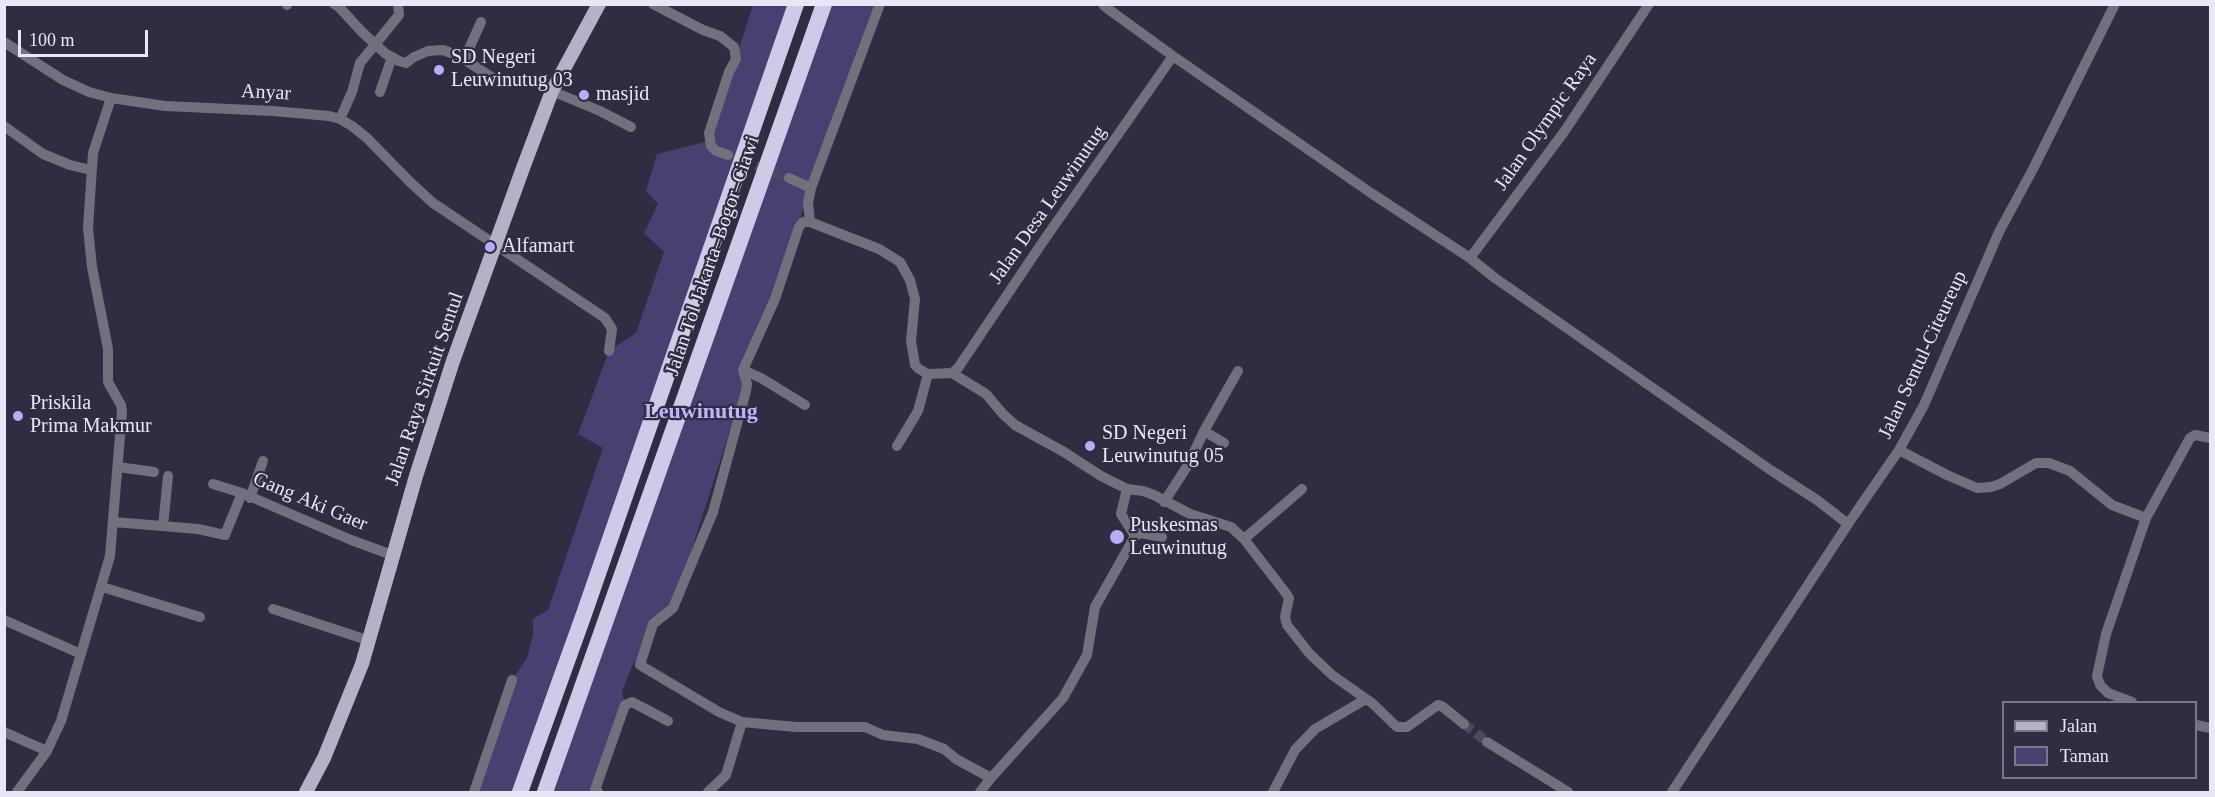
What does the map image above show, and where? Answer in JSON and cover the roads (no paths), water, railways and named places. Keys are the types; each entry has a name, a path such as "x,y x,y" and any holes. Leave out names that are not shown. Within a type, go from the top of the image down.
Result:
{"highway":[{"name":"Jalan Tol Jakarta–Bogor–Ciawi","path":"520,792 796,4"},
{"name":"Jalan Tol Jakarta–Bogor–Ciawi","path":"545,792 824,4"}],"main road":[{"name":"Jalan Raya Sirkuit Sentul","path":"306,792 340,722 370,641 392,555 453,361 552,92 599,4"}],"street":[{"path":"334,4 375,44 392,57 406,63 428,51 443,50 459,56 493,78"},
{"path":"340,119 354,86 360,63 399,15 398,4"},
{"path":"653,4 694,26 720,36 734,47 736,59 729,72 709,133 711,146 716,151 728,155"},
{"path":"810,222 808,203 811,188 880,4"},
{"path":"1104,4 1173,56 1371,193 1470,258 1495,278 1817,500 1848,524"},
{"name":"Jalan Olympic Raya","path":"1470,258 1564,132 1649,4"},
{"name":"Jalan Sentul-Citeureup","path":"1672,792 1899,450 1923,405 1999,232 2034,169 2115,4"},
{"path":"464,60 481,22"},
{"name":"Anyar","path":"4,42 63,80 89,92 111,98 165,106 273,111 340,119 367,138 433,203 609,321 612,329 609,351"},
{"name":"Jalan Desa Leuwinutug","path":"952,373 958,368 1173,56"},
{"path":"380,92 392,57"},
{"path":"552,92 600,111 631,128"},
{"path":"17,792 47,751 61,721 108,568 114,522 122,412 121,405 108,382 108,349 88,245 93,153 111,98"},
{"path":"4,126 43,154 70,165 91,170"},
{"path":"789,178 811,188"},
{"path":"991,778 956,759 944,749 918,739 883,735 857,726 796,727 742,722 718,712 640,665 652,624 673,608 713,512 746,391 747,384 743,370 776,299 799,227 803,222 810,222 879,249 900,262 910,280 915,299 911,329 913,357 919,369 928,374 952,373 986,394 1015,424 1101,476 1127,489 1143,491 1190,514 1231,527 1244,539 1289,598 1285,617 1287,625 1321,665 1366,699 1397,727 1407,728 1438,705 1443,706 1464,724"},
{"path":"743,370 761,378 805,405"},
{"path":"1164,502 1188,465 1204,431 1238,371"},
{"path":"897,446 918,411 928,374"},
{"path":"1204,431 1224,444"},
{"path":"2129,701 2108,693 2100,684 2097,676 2106,634 2146,518 2190,438 2195,435 2211,438"},
{"path":"1899,450 1977,488 2000,484 2037,463 2049,463 2070,471 2112,506 2146,518"},
{"path":"114,522 206,530 225,535 262,462"},
{"path":"118,467 154,472"},
{"path":"163,526 168,476"},
{"name":"Gang Aki Gaer","path":"213,484 392,555"},
{"path":"1127,489 1121,514 1138,534 1162,537"},
{"path":"1244,539 1302,489"},
{"path":"980,792 1063,698 1087,655 1095,607 1138,534"},
{"path":"102,587 200,617"},
{"path":"273,609 370,641"},
{"path":"4,620 81,654"},
{"path":"474,792 512,680"},
{"path":"1273,792 1295,750 1315,729 1366,699"},
{"path":"595,792 626,705 632,702 668,721"},
{"path":"708,792 726,775 742,722"},
{"path":"4,732 47,751"},
{"path":"1487,742 1568,792"}],"tunnel":[{"path":"728,155 789,178"},
{"path":"1464,724 1487,742"}],"place":[{"name":"SD Negeri Leuwinutug 03","path":"439,70"},
{"name":"masjid","path":"584,95"},
{"name":"Alfamart","path":"490,247"},
{"name":"Priskila Prima Makmur","path":"18,416"},
{"name":"SD Negeri Leuwinutug 05","path":"1090,446"},
{"name":"Puskesmas Leuwinutug","path":"1117,537"}],"district":[{"name":"Leuwinutug","path":"701,412"}]}
